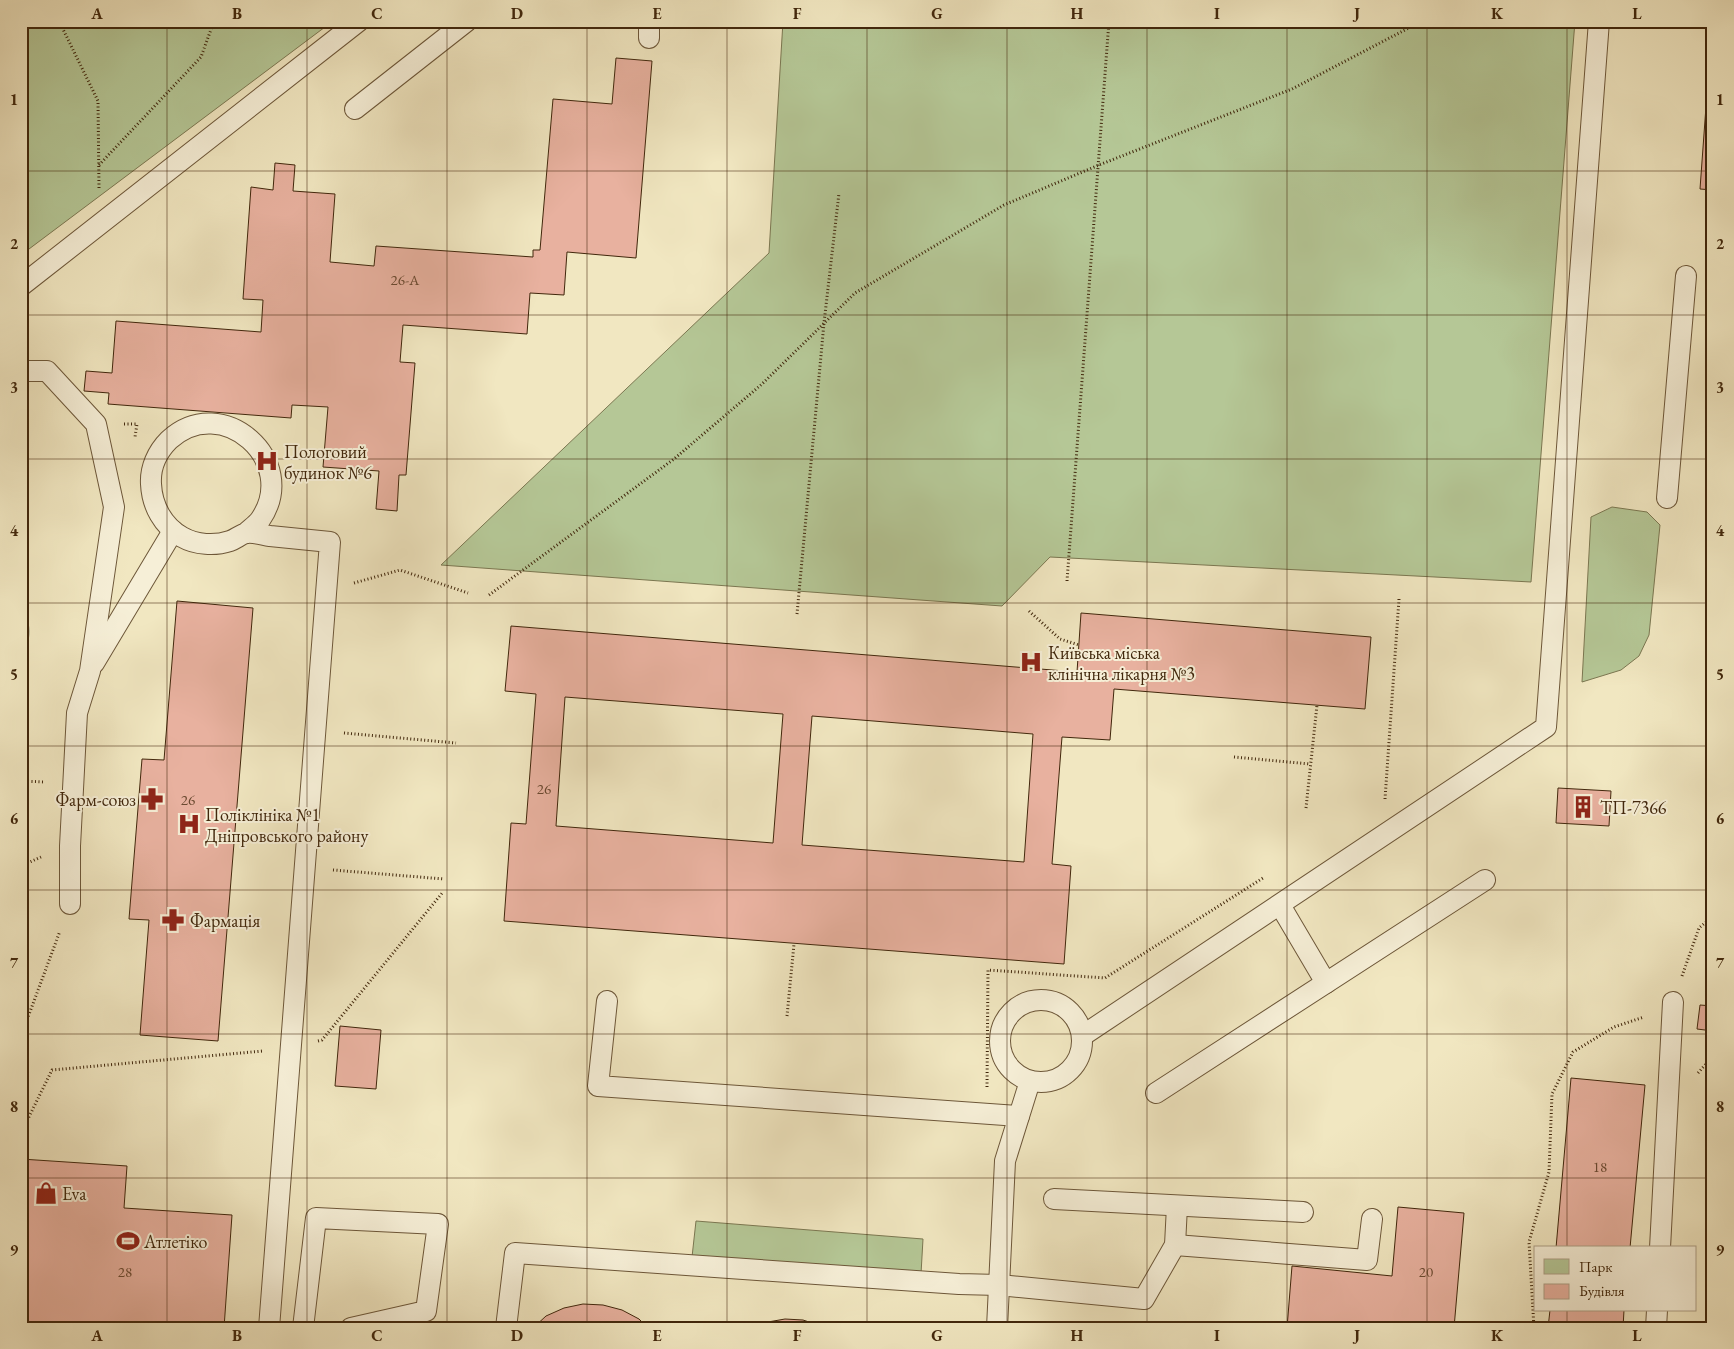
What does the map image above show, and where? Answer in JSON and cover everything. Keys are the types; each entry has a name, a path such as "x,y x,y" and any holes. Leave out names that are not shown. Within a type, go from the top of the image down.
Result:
{"lane":[{"path":"21,286 359,21"},
{"path":"355,109 467,21"},
{"path":"1082,1036 1546,727 1599,21"},
{"path":"1667,498 1686,276"},
{"path":"21,371 47,372 96,424 114,507 90,671 77,713 70,846 70,904"},
{"path":"200,424 217,424 235,429 253,440 264,455 269,467 271,480 269,501 260,520 246,533 231,541 211,545 188,540 173,531 156,510 151,496 151,475 155,460 164,445 176,434 186,428 200,424"},
{"path":"90,671 173,531"},
{"path":"246,533 330,542 269,1328"},
{"path":"1156,1093 1485,880"},
{"path":"1280,905 1326,983"},
{"path":"1038,1000 1052,1002 1065,1008 1075,1018 1082,1036 1081,1050 1075,1064 1066,1074 1058,1079 1044,1082 1030,1081 1017,1074 1007,1064 1000,1046 1000,1032 1006,1019 1016,1008 1038,1000"},
{"path":"607,1001 598,1086 1019,1116"},
{"path":"1660,1246 1673,1004"},
{"path":"997,1328 1005,1161 1030,1081"},
{"path":"1054,1199 1303,1212"},
{"path":"506,1328 515,1253 999,1285 1144,1299 1175,1245 1177,1206"},
{"path":"303,1328 316,1218 438,1224 426,1311 352,1328"},
{"path":"1175,1245 1367,1260 1372,1219"},
{"path":"1656,1328 1657,1312"}],"path":[{"path":"59,21 98,101 100,224"},
{"path":"99,166 200,57 214,21"},
{"path":"1067,581 1110,21"},
{"path":"489,595 674,459 762,384 855,293 1004,205 1099,165 1292,89 1422,21"},
{"path":"797,614 824,323 839,193"},
{"path":"327,581 358,583 400,570 468,593"},
{"path":"1393,799 1385,805 1399,599"},
{"path":"1029,611 1060,639 1079,645"},
{"path":"1306,808 1316,705"},
{"path":"316,731 456,743"},
{"path":"1234,757 1310,764"},
{"path":"305,865 325,870 444,879"},
{"path":"988,970 1105,978 1269,875"},
{"path":"21,1133 52,1070 291,1049 322,1040 443,892"},
{"path":"21,1036 70,904"},
{"path":"1534,1328 1529,1242 1549,1172 1552,1094 1573,1052 1614,1027 1673,1004 1699,928 1713,916"},
{"path":"787,1016 794,944"}],"green space":[{"path":"21,21 333,21 21,255"},
{"path":"783,21 1575,21 1531,582 1050,557 1002,606 441,565 769,253"},
{"path":"1612,507 1647,512 1660,525 1649,635 1639,656 1621,670 1582,682 1591,517"},
{"path":"696,1221 923,1239 921,1274 692,1257"}],"water":[{"path":"21,604 27,617 29,631 25,652 21,658"}],"building":[{"path":"616,58 652,61 636,258 567,252 564,295 530,293 527,334 403,325 400,362 415,363 406,475 399,475 397,511 376,509 379,471 323,467 328,407 292,405 291,418 108,404 109,393 84,391 86,371 112,373 116,321 261,332 263,300 243,299 251,187 273,190 275,163 295,165 293,191 335,194 330,262 374,266 376,246 533,257 533,250 540,250 553,99 612,104"},
{"path":"1709,65 1713,65 1713,190 1700,189"},
{"path":"177,601 253,608 218,1041 140,1035 149,920 129,919 142,759 164,760"},
{"path":"1081,613 1371,637 1365,709 1114,689 1110,740 1062,737 1052,864 1071,866 1064,964 504,921 511,823 526,824 536,694 505,691 511,626 1077,672","holes":["565,697 783,714 773,843 556,826","812,716 1033,734 1024,862 802,845"]},
{"name":"ТП-7366","path":"1558,788 1611,791 1609,826 1556,823"},
{"path":"1700,1005 1713,1006 1713,1031 1697,1029"},
{"path":"340,1026 381,1030 376,1089 335,1086"},
{"path":"1571,1078 1645,1085 1630,1246 1556,1246"},
{"path":"21,1159 127,1166 124,1208 232,1215 224,1328 21,1328"},
{"path":"1398,1207 1464,1213 1454,1328 1287,1328 1292,1266 1392,1276"},
{"path":"583,1304 603,1305 622,1310 639,1319 648,1328 533,1328 546,1316 564,1308"},
{"path":"1550,1312 1624,1312 1623,1328 1548,1328"},
{"path":"785,1319 803,1320 827,1328 755,1328 768,1322"}],"place":[{"name":"Пологовий будинок №6","path":"267,461"},
{"name":"Київська міська клінічна лікарня №3","path":"1031,662"},
{"name":"Фарм-союз","path":"152,799"},
{"name":"ТП-7366","path":"1583,807"},
{"name":"Поліклініка №1 Дніпровського району","path":"189,824"},
{"name":"Фармація","path":"173,920"},
{"name":"Eva","path":"46,1193"},
{"name":"Атлетіко","path":"128,1241"}]}
